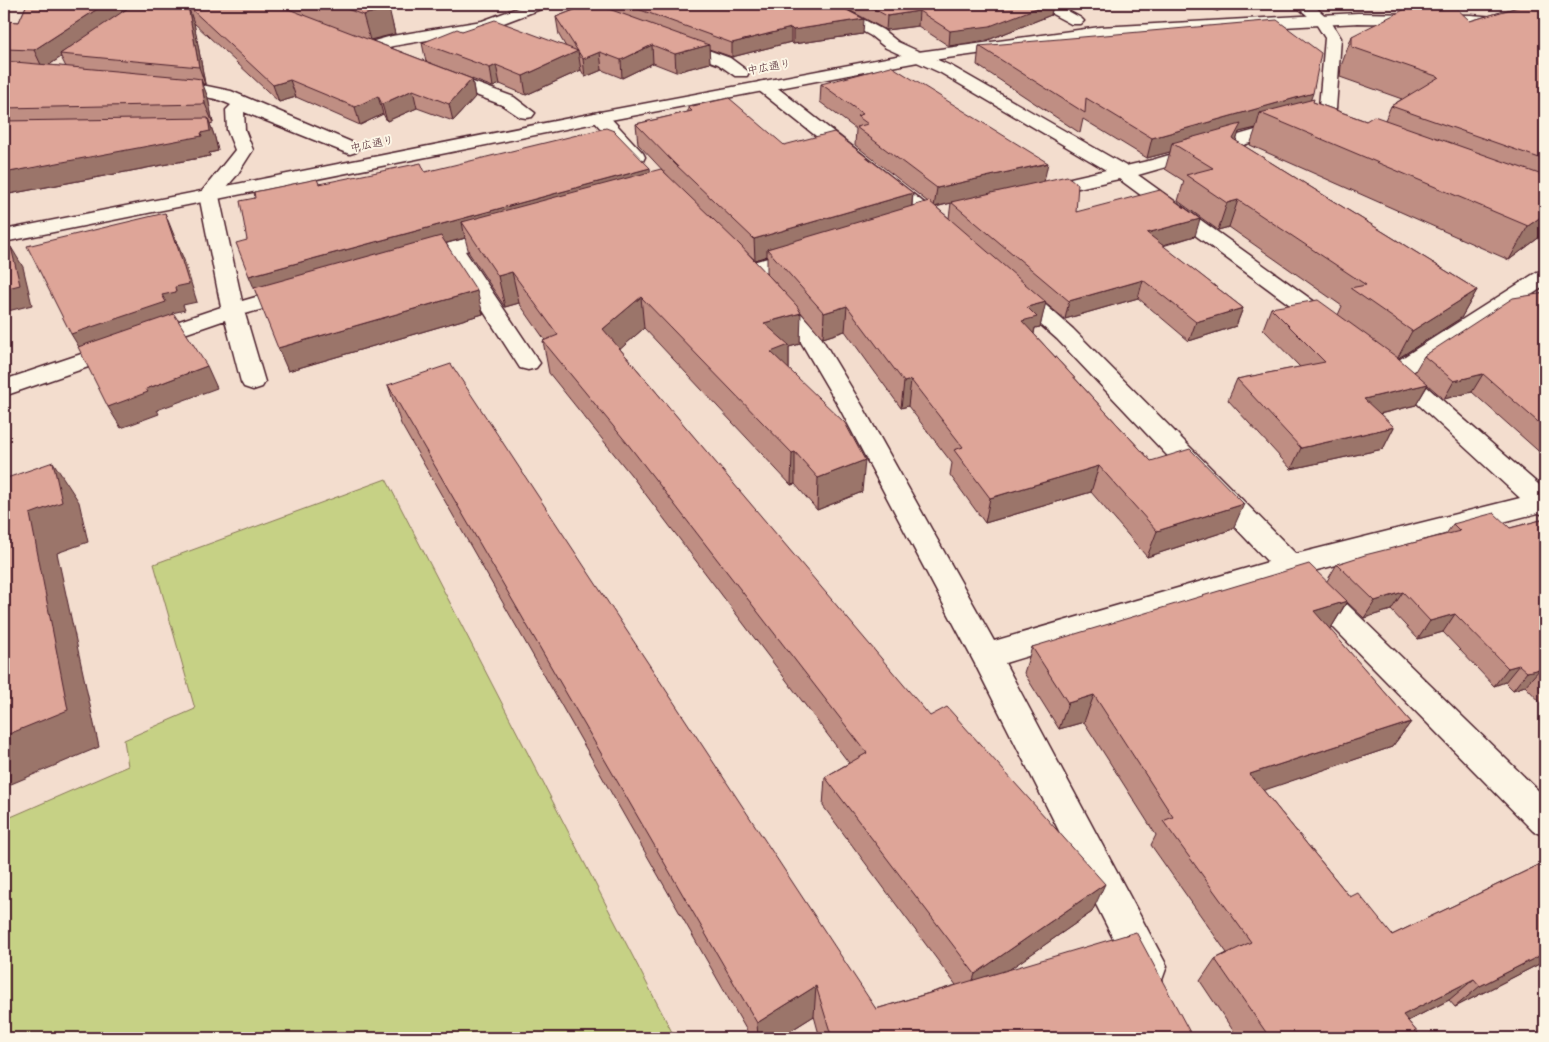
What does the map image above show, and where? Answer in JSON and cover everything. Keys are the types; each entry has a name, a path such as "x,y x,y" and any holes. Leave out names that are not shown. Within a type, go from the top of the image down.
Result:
{"street":[{"path":"369,47 392,41 485,25 541,4"},
{"path":"570,4 634,27"},
{"path":"824,4 877,33 878,48"},
{"path":"1044,4 1076,21"},
{"path":"1016,196 1121,171 1156,165 1310,120 1327,109 1333,39 1309,8"},
{"path":"4,236 206,186 600,117 762,78 1100,32 1309,8 1545,26"},
{"path":"850,53 1076,21 1229,9 1435,8 1545,13"},
{"path":"661,37 724,61 741,72"},
{"path":"352,41 397,58"},
{"path":"878,48 918,57 947,70 1121,171 1349,338"},
{"path":"425,69 508,101 526,113"},
{"name":"中広通り","path":"721,76 741,72 762,78"},
{"path":"762,78 960,242"},
{"path":"154,86 225,95 350,148"},
{"path":"230,171 244,150 226,130 235,110 243,104"},
{"path":"506,117 545,109"},
{"path":"600,117 655,177"},
{"path":"1310,120 1328,127"},
{"name":"中広通り","path":"324,153 370,144"},
{"path":"206,186 230,171 254,167"},
{"path":"206,186 233,310 253,382"},
{"path":"395,264 527,228"},
{"path":"453,248 528,363"},
{"path":"730,250 808,334 986,656 1159,986"},
{"path":"750,270 816,250"},
{"path":"997,275 1064,334 1290,566 1545,820"},
{"path":"1544,280 1388,366 1544,504"},
{"path":"4,388 233,310 319,285"},
{"path":"986,656 1290,566 1544,504"}],"green space":[{"path":"386,479 675,1038 4,1038 4,820 128,766 124,740 195,709 154,564"}],"building":[{"path":"27,4 105,4 34,50 4,49 4,21 19,22"},
{"path":"134,4 278,5 472,79 449,104 413,90 382,104 378,96 355,107 290,80 273,85 188,6 199,67 60,54"},
{"path":"334,4 387,4 389,8 363,15"},
{"path":"590,4 595,4 709,45 675,54 652,45 621,60 600,52 583,59 556,17"},
{"path":"624,4 835,4 864,19 793,30 791,28 732,43"},
{"path":"865,4 1047,4 990,26 950,31 919,11 887,16"},
{"path":"1415,4 1452,4 1470,21 1528,4 1545,4 1545,160 1391,106 1439,77 1352,47 1352,36"},
{"path":"495,20 578,51 523,76 496,65 490,68 422,43 457,29 462,31"},
{"path":"1277,20 1321,53 1313,93 1152,138 1086,98 1085,113 979,46"},
{"path":"4,61 201,79 205,104 4,108"},
{"path":"891,66 1048,163 937,188 856,127 868,124 857,116 863,114 821,84"},
{"path":"729,98 784,145 834,132 913,193 754,239 636,124 692,111 688,107"},
{"path":"1314,99 1313,102 1366,121 1374,116 1545,176 1545,214 1528,226 1260,113"},
{"path":"208,118 210,131 201,133 202,136 4,173 4,121"},
{"path":"1241,124 1233,139 1477,290 1412,331 1350,288 1366,285 1238,200 1227,203 1186,175 1213,168 1172,143"},
{"path":"606,128 614,131 650,168 249,276 236,243 247,240 240,201 255,198 254,192 317,179 319,184 421,163 425,172"},
{"path":"661,169 740,245 797,306 801,313 764,323 789,345 771,352 845,423 865,460 818,478 795,452 792,453 641,297 603,329 930,716 947,707 1105,884 975,974 825,777 867,753 627,443 543,341 558,335 512,272 498,276 462,222"},
{"path":"1067,176 1078,184 1076,212 1160,190 1200,219 1147,233 1243,308 1196,322 1143,280 1069,301 951,202"},
{"path":"929,201 1046,302 1027,307 1037,317 1022,321 1151,461 1190,449 1244,504 1157,531 1099,466 990,498 954,450 963,447 911,380 904,382 847,306 824,313 767,249"},
{"path":"165,213 189,284 175,287 176,292 162,295 166,302 71,334 27,246"},
{"path":"441,236 477,291 278,348 254,288"},
{"path":"4,245 11,247 20,285 4,289"},
{"path":"1545,293 1545,428 1483,374 1454,381 1424,356 1513,298"},
{"path":"1318,300 1398,358 1428,384 1364,399 1394,427 1301,448 1237,379 1325,362 1271,308"},
{"path":"174,314 207,366 146,389 148,392 108,407 78,347"},
{"path":"451,364 876,1009 1136,932 1193,1038 832,1038 816,986 757,1023 388,385"},
{"path":"53,462 62,502 30,514 68,710 4,736 4,479"},
{"path":"1494,513 1510,528 1545,519 1545,674 1540,669 1527,672 1519,665 1508,668 1455,614 1430,621 1403,592 1375,601 1337,564 1460,531 1453,524"},
{"path":"1309,564 1347,601 1314,611 1411,722 1250,774 1350,897 1358,893 1392,935 1545,862 1545,953 1480,986 1474,979 1403,1015 1422,1038 1270,1038 1215,959 1251,942 1163,821 1173,817 1094,695 1068,703 1032,647"}]}
